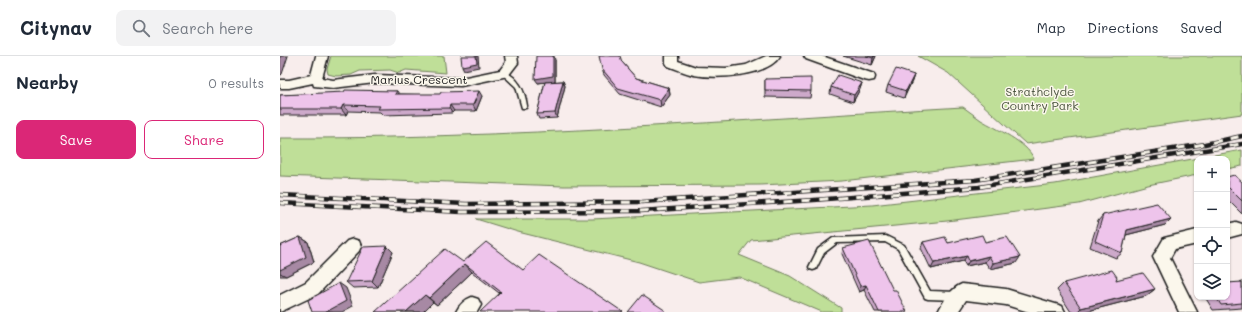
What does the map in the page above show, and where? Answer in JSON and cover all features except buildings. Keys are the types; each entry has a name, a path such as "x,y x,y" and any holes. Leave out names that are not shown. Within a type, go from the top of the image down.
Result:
{"street":[{"path":"280,84 289,84 316,78 322,56"},
{"path":"504,73 512,63 511,56"},
{"path":"672,56 672,63 695,71 739,71 767,63 774,56"},
{"path":"810,56 869,77"},
{"name":"Marius Crescent","path":"316,78 319,83 333,84 375,79 461,82 504,73"},
{"path":"1188,312 1161,257 1170,243 1194,238"},
{"path":"280,304 312,288 353,246"},
{"path":"946,312 962,292 1006,297 1056,312"}],"lane":[{"path":"504,73 516,82 521,89 524,106"},
{"path":"814,267 821,251 836,240 886,239 901,247 928,295 959,296"}],"green space":[{"path":"331,56 444,56 446,73 406,70 399,73 390,70 360,71 351,75 336,76 328,74 327,69"},
{"name":"Strathclyde Country Park","path":"918,56 1242,56 1242,114 1026,144 948,73"},
{"path":"963,107 1025,147 1034,159 842,181 760,185 564,186 280,176 280,138 536,132"},
{"path":"1242,150 1242,166 1230,168 1230,156 1209,156"},
{"path":"1194,159 1194,176 1148,185 1079,204 947,221 751,240 739,255 790,276 841,308 841,312 822,312 739,277 699,282 639,262 518,232 476,219 592,219 872,205 1055,184"}],"railway":[{"path":"280,195 466,204 642,202 975,180 1205,144 1242,136"},
{"path":"280,203 462,212 641,211 814,200 979,187 1242,144"}]}
